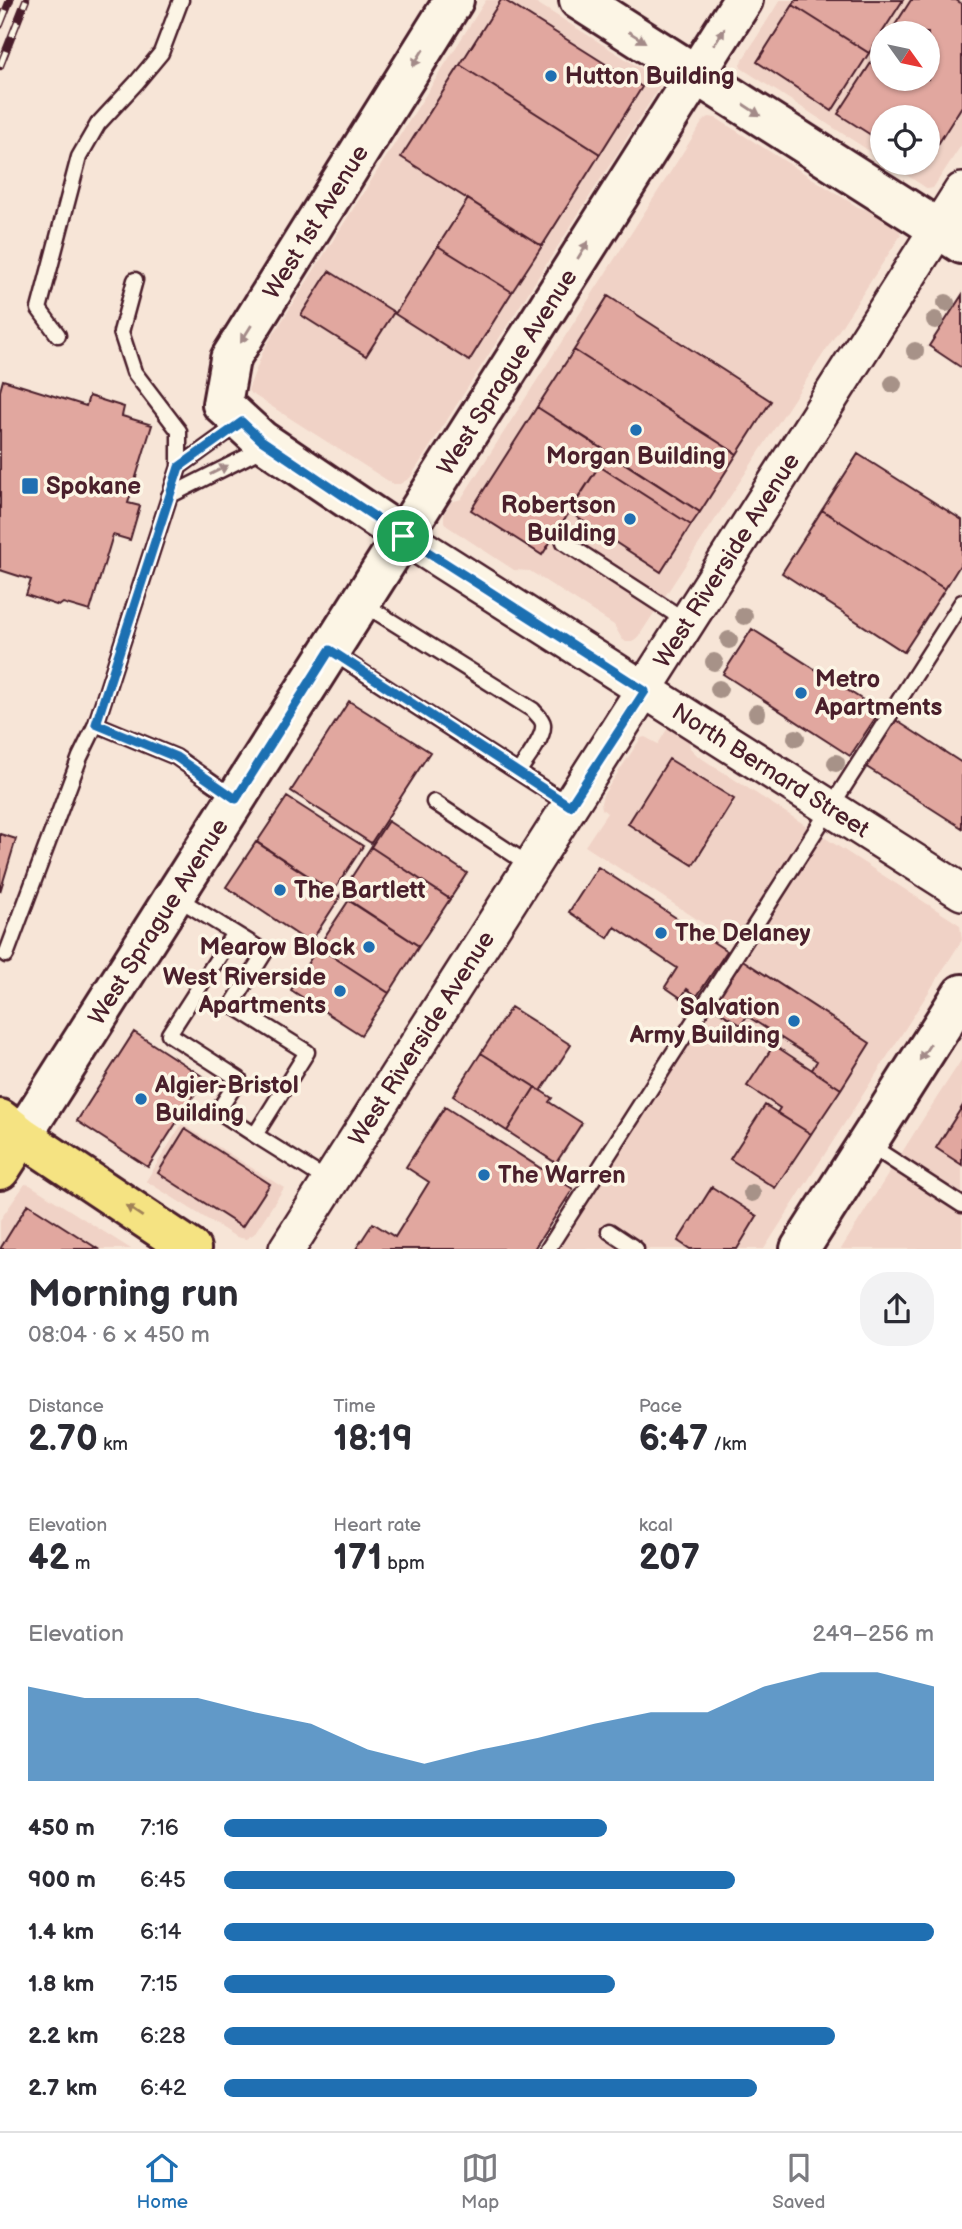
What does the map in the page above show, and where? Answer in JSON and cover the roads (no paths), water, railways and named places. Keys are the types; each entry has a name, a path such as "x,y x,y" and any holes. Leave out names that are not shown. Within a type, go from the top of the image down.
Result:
{"main road":[{"name":"West 1st Avenue","path":"257,436 222,404 230,359 454,0"},
{"path":"579,0 950,237"},
{"name":"West Sprague Avenue","path":"0,1170 11,1127 175,896 743,0"},
{"path":"257,436 403,536"},
{"path":"800,1249 962,994"},
{"path":"11,1127 191,1249"}],"street":[{"name":"West Riverside Avenue","path":"288,1249 688,622 950,237 962,191"},
{"name":"North Bernard Street","path":"403,536 962,892"}],"lane":[{"path":"58,335 38,309 79,157 98,124 161,53 181,0"},
{"path":"6,955 80,757 96,724 179,467 179,431 134,372 121,332 135,280"},
{"path":"179,467 257,436"},
{"path":"169,496 257,436"},
{"path":"564,542 688,622"},
{"path":"548,1249 962,602"},
{"path":"361,603 533,710 541,718 543,730 519,772"},
{"path":"330,650 570,806"},
{"path":"96,724 176,757 236,799"},
{"path":"434,802 531,866"},
{"path":"175,896 265,953 232,1005 307,1052 255,1135"},
{"path":"234,933 169,1034 239,1079 218,1111 330,1182"},
{"path":"867,1143 962,1205"},
{"path":"609,1231 636,1249"}],"railway":[{"path":"0,25 10,0"},
{"path":"0,66 26,0"}],"place":[{"name":"Hutton Building","path":"551,76"},
{"name":"Morgan Building","path":"636,430"},
{"name":"Spokane","path":"30,486"},
{"name":"Robertson Building","path":"630,519"},
{"name":"Metro Apartments","path":"801,693"},
{"name":"The Bartlett","path":"280,890"},
{"name":"The Delaney","path":"661,933"},
{"name":"Mearow Block","path":"369,947"},
{"name":"West Riverside Apartments","path":"340,991"},
{"name":"Salvation Army Building","path":"794,1021"},
{"name":"Algier-Bristol Building","path":"141,1099"},
{"name":"The Warren","path":"484,1175"}]}
